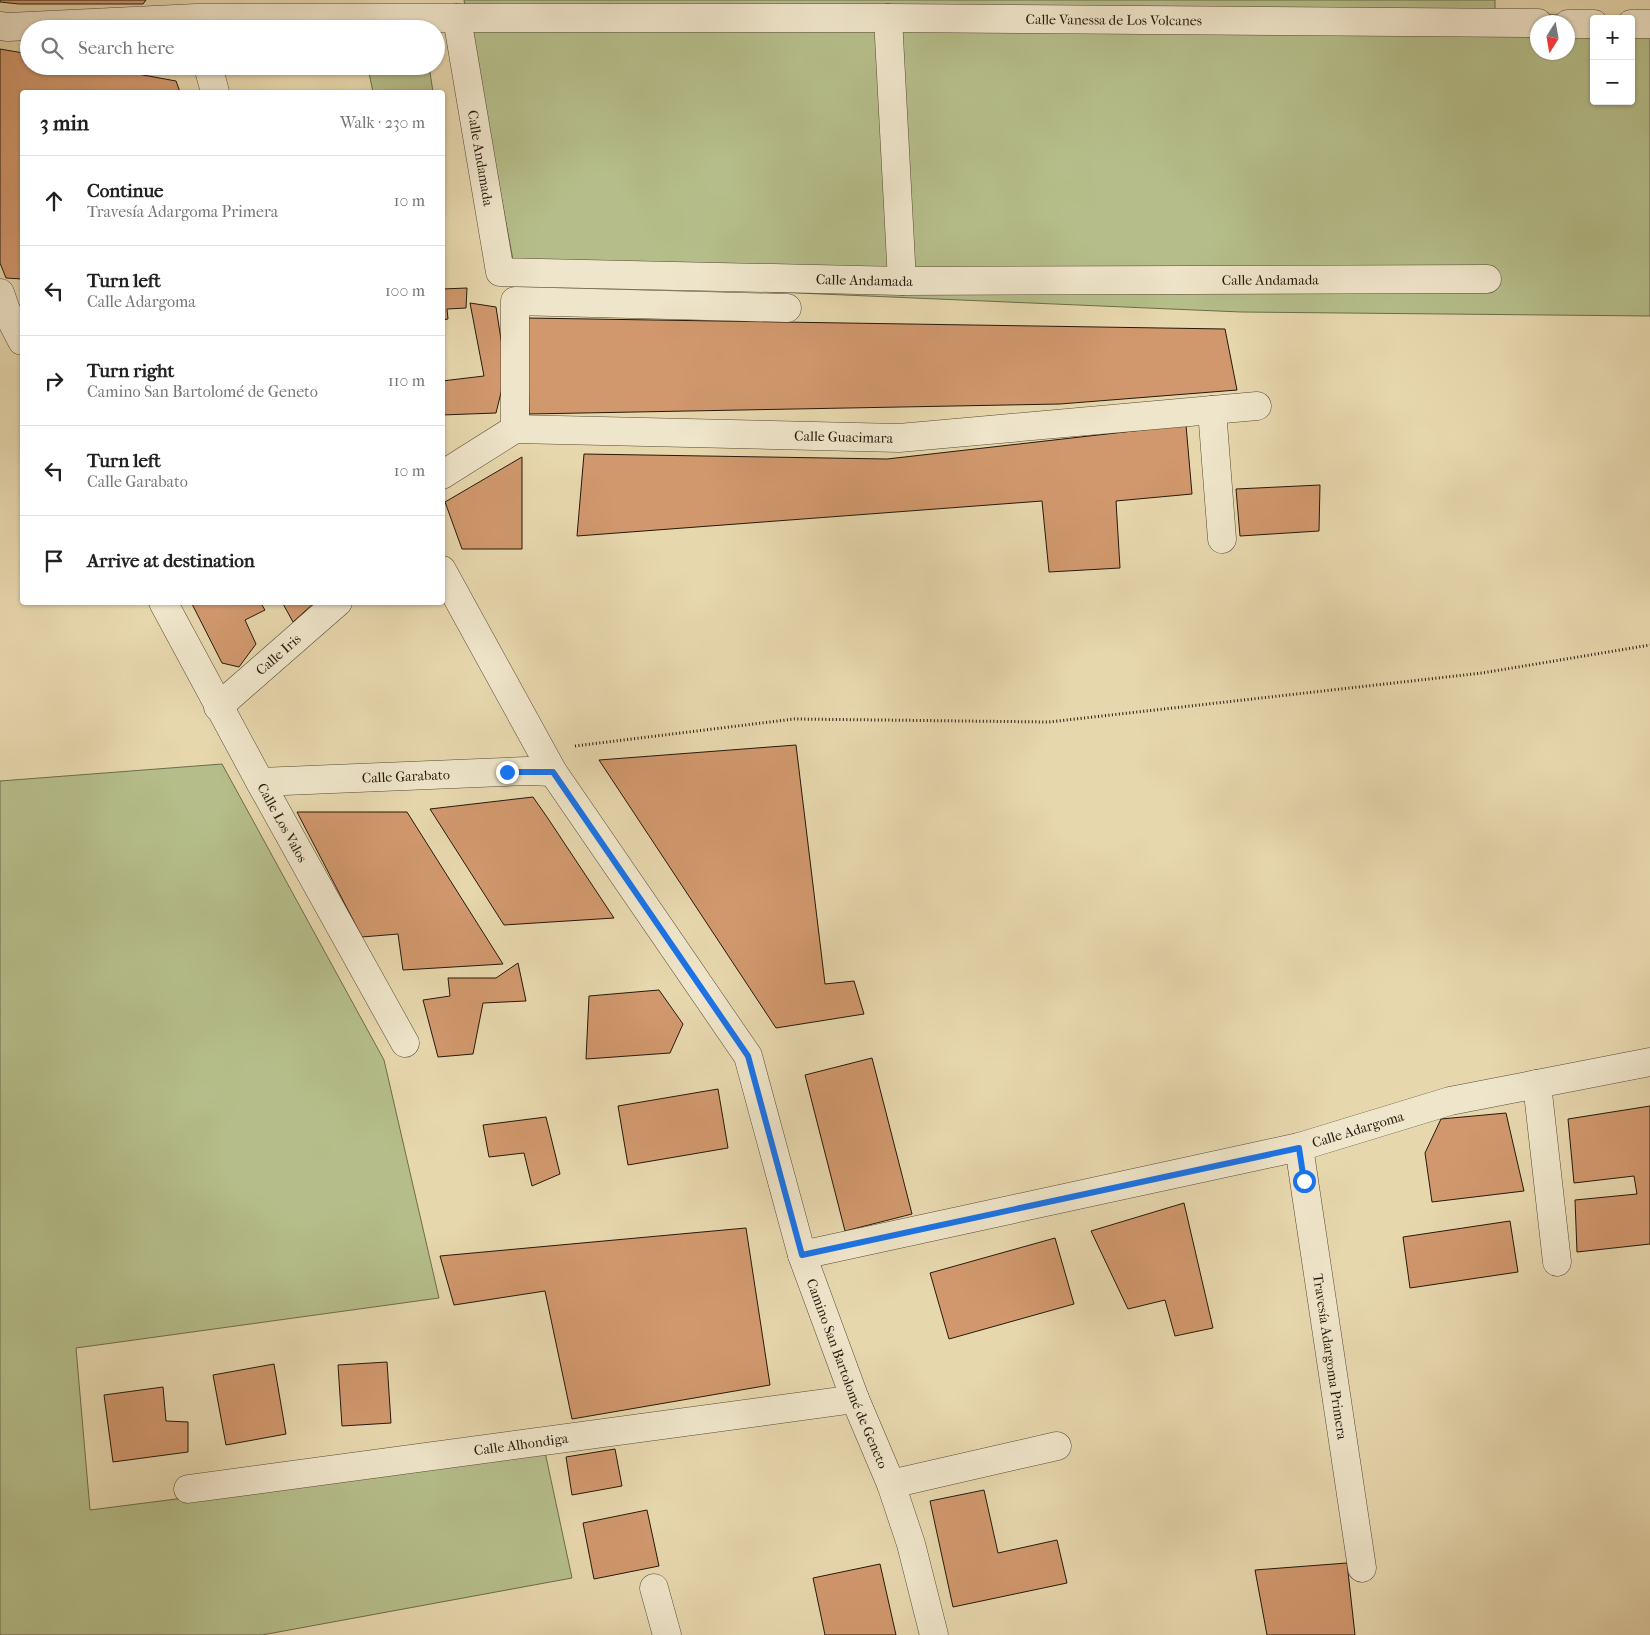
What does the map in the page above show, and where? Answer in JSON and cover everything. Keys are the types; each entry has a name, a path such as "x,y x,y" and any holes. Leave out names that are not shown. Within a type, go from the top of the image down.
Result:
{"street":[{"name":"Calle Vanessa de Los Volcanes","path":"128,20 197,16 888,18 1530,23"},
{"name":"Calle Andamada","path":"457,18 500,272 902,281 1487,279"},
{"path":"888,18 902,281"},
{"path":"1575,24 1590,24"},
{"path":"1635,24 1650,24"},
{"name":"Calle Vanessa de Los Volcanes","path":"0,26 20,26"},
{"path":"210,75 214,90"},
{"path":"6,296 6,310 20,336"},
{"path":"445,473 515,429 515,301 787,308"},
{"name":"Calle Guacimara","path":"515,429 899,438 1256,406"},
{"path":"1212,410 1222,539"},
{"name":"Camino San Bartolomé de Geneto","path":"445,576 546,761 748,1056 802,1255 855,1399 891,1484 911,1544 934,1635"},
{"name":"Calle Los Valos","path":"164,605 218,707 405,1043"},
{"name":"Calle Iris","path":"218,707 335,605"},
{"name":"Calle Garabato","path":"260,782 526,772 546,761"},
{"name":"Calle Adargoma","path":"802,1255 1299,1148 1450,1101 1650,1062"},
{"path":"1537,1084 1557,1262"},
{"name":"Travesía Adargoma Primera","path":"1299,1148 1362,1568"},
{"name":"Calle Alhondiga","path":"188,1489 855,1399"},
{"path":"891,1484 1057,1446"},
{"path":"654,1588 667,1635"}],"path":[{"path":"546,761 794,719 1048,722 1482,673 1650,645"}],"green space":[{"path":"464,0 1495,0 1495,13 1557,15 1530,15 1530,60 1575,60 1575,16 1590,16 1590,105 1635,105 1635,18 1650,18 1650,316 1241,312 517,281"},
{"path":"369,75 430,75 433,90 373,90"},
{"path":"222,764 384,1060 439,1298 76,1348 90,1510 545,1452 572,1578 262,1635 0,1635 0,781"}],"building":[{"path":"0,0 146,0 143,4 19,4 0,2"},
{"path":"0,49 20,52 20,75 143,75 176,81 179,90 20,90 20,279 6,278 0,263"},
{"path":"467,288 466,308 447,309 448,319 445,320 445,289"},
{"path":"470,303 496,307 506,372 496,413 445,415 445,381 484,376"},
{"path":"527,318 1225,329 1237,390 1060,404 529,414"},
{"path":"1186,425 1192,494 1116,501 1120,568 1049,572 1042,501 577,536 584,454 887,459"},
{"path":"522,457 522,549 462,549 445,502"},
{"path":"1320,485 1319,531 1240,536 1236,489"},
{"path":"193,605 262,605 265,610 245,620 256,644 239,667 222,663"},
{"path":"284,605 312,605 293,622"},
{"path":"796,745 825,984 854,981 864,1014 776,1028 599,760"},
{"path":"533,797 614,918 504,925 430,809"},
{"path":"297,812 407,812 503,964 403,970 398,934 362,937"},
{"path":"518,963 526,1001 483,1003 473,1054 438,1057 423,1000 450,996 448,978 496,978"},
{"path":"659,990 683,1024 670,1053 586,1059 589,996"},
{"path":"872,1058 912,1214 845,1231 805,1075"},
{"path":"718,1089 728,1148 628,1165 618,1106"},
{"path":"1650,1106 1650,1244 1577,1252 1575,1200 1637,1194 1634,1176 1574,1183 1568,1119"},
{"path":"1506,1113 1524,1191 1432,1202 1425,1153 1441,1119"},
{"path":"546,1117 560,1174 532,1186 524,1153 489,1157 483,1125"},
{"path":"1184,1203 1213,1328 1175,1336 1165,1300 1128,1309 1091,1231"},
{"path":"1510,1221 1518,1272 1410,1288 1403,1237"},
{"path":"746,1228 770,1385 572,1419 545,1291 454,1305 440,1256"},
{"path":"1055,1238 1074,1304 949,1339 930,1273"},
{"path":"387,1362 391,1423 342,1426 338,1365"},
{"path":"274,1364 286,1434 226,1445 213,1375"},
{"path":"163,1387 166,1421 188,1422 188,1452 113,1462 104,1395"},
{"path":"615,1449 622,1486 572,1495 566,1457"},
{"path":"984,1490 998,1553 1057,1540 1067,1583 953,1607 930,1501"},
{"path":"647,1510 659,1566 594,1579 583,1523"},
{"path":"1347,1563 1355,1635 1267,1635 1255,1570"},
{"path":"880,1564 896,1635 825,1635 813,1578"}],"route":[{"path":"507,772 553,772 748,1056 802,1255 1299,1148 1304,1181"}]}
